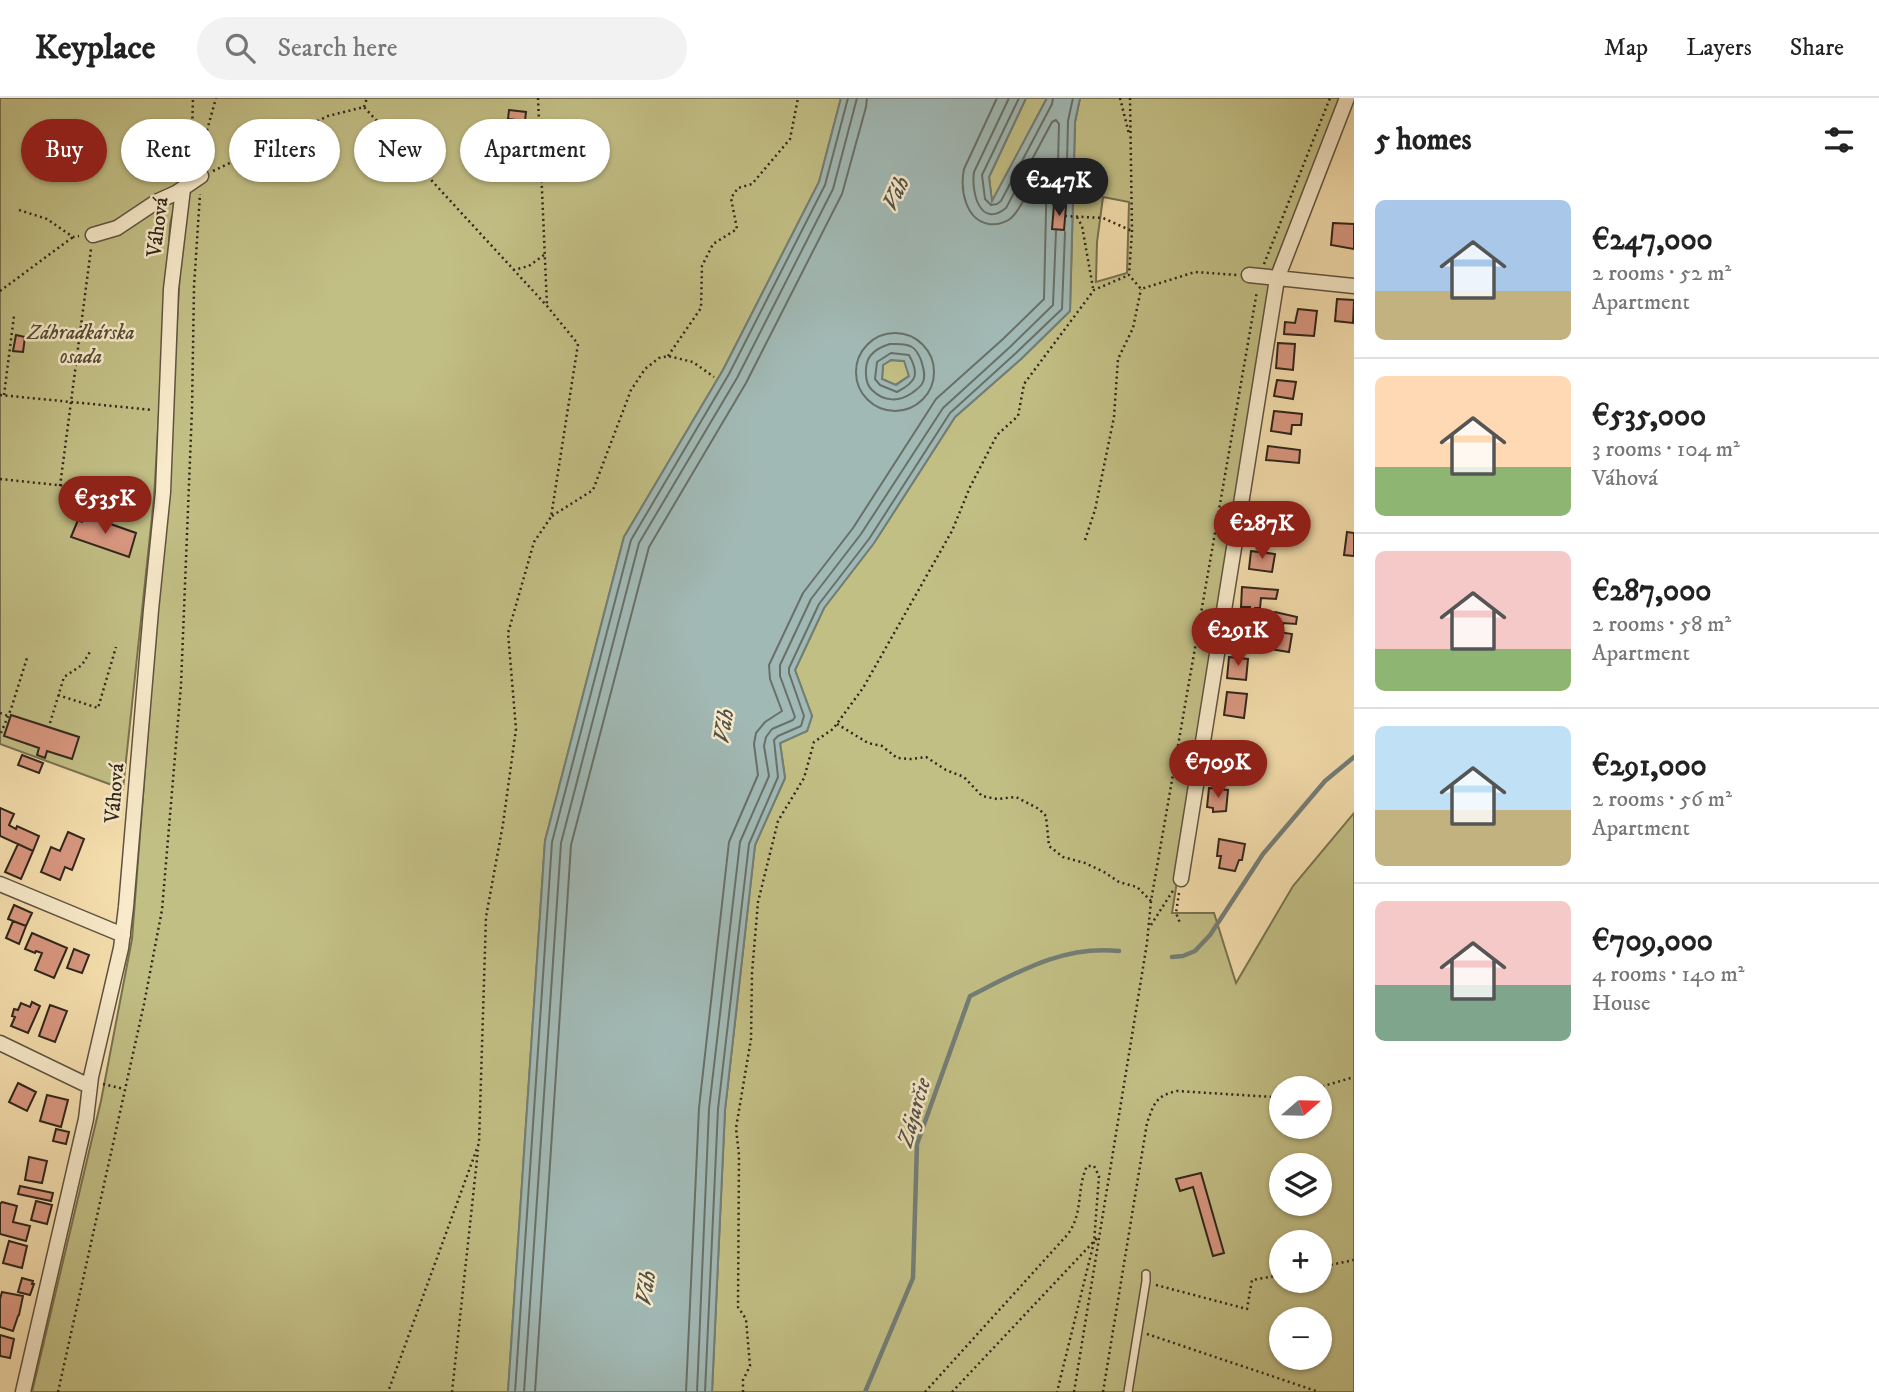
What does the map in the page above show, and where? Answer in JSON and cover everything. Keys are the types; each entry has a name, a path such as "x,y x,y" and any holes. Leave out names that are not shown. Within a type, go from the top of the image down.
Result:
{"street":[{"path":"1181,879 1277,279 1348,98"},
{"path":"93,235 117,228 192,182"},
{"name":"Váhová","path":"23,1392 86,1119 90,1083 123,935 150,610 163,492 171,289 192,182"},
{"path":"1254,276 1354,286"},
{"path":"0,884 123,935"},
{"path":"0,1043 90,1083"}],"lane":[{"path":"1128,1392 1146,1278"}],"path":[{"path":"193,98 193,119"},
{"path":"210,119 216,98"},
{"path":"364,107 367,98"},
{"path":"538,98 547,306"},
{"path":"668,356 701,308 702,266 713,244 737,229 731,198 738,188 751,184 790,139 798,98"},
{"path":"1120,98 1130,137"},
{"path":"1130,98 1132,231 1129,275 1141,289"},
{"path":"1074,1392 1149,928 1151,901 1254,276 1330,98"},
{"path":"215,171 328,116 364,107"},
{"path":"364,107 547,306 578,344 551,517"},
{"path":"58,1392 151,972 162,910 181,685 198,212 192,182"},
{"path":"19,210 47,219 73,236"},
{"path":"1065,216 1103,218 1132,231"},
{"path":"1077,217 1082,226 1094,290"},
{"path":"0,291 73,236 93,235 60,486"},
{"path":"513,270 529,266 544,255"},
{"path":"1141,289 1195,272 1254,276"},
{"path":"743,1392 743,1380 750,1366 746,1320 738,1307 739,1156 736,1128 751,1039 752,972 758,902 778,821 804,778 814,742 833,729 863,688 952,531 970,487 997,435 1018,416 1024,384 1094,290 1129,275"},
{"path":"1085,540 1095,510 1114,416 1118,359 1133,328 1141,289"},
{"path":"13,316 2,395 153,410"},
{"path":"452,1392 479,1143 485,917 503,824 516,729 508,633 534,542 551,517 593,490 631,390 645,369 659,358 668,356 693,362 714,377"},
{"path":"0,479 143,494"},
{"path":"58,695 99,708 116,647"},
{"path":"50,723 64,677 82,665 91,650"},
{"path":"1,733 26,659"},
{"path":"0,713 8,716"},
{"path":"837,724 868,743 882,746 897,758 926,757 946,770 964,777 982,796 997,799 1016,797 1039,809 1046,816 1049,846 1063,857 1085,863 1119,883 1137,887 1151,901"},
{"path":"1149,928 1181,879"},
{"path":"1180,923 1176,913 1181,879"},
{"path":"1332,1084 1354,1077"},
{"path":"90,1083 125,1089"},
{"path":"1104,1392 1147,1123 1155,1102 1164,1094 1177,1091 1269,1097"},
{"path":"388,1392 479,1143"},
{"path":"925,1392 1068,1234 1077,1222 1083,1176 1087,1166 1094,1167 1099,1176 1094,1242 1057,1392"},
{"path":"952,1392 1100,1235"},
{"path":"1332,1265 1354,1260"},
{"path":"1146,1278 1247,1309 1252,1280 1269,1277"},
{"path":"1137,1331 1318,1392"}],"green space":[{"name":"Záhradkárska osada","path":"0,98 841,98 819,182 723,370 624,537 545,841 508,1392 32,1392 101,1101 132,939 167,500 181,251 172,216 154,498 123,789 0,744"},
{"path":"1026,98 1047,98 992,202 989,177"},
{"path":"1080,98 1341,98 1274,266 1172,913 1214,913 1236,983 1293,886 1354,813 1354,1392 712,1392 725,1110 755,845 785,778 780,743 807,731 812,716 795,670 824,608 874,543 955,417 1070,311 1075,122","holes":["1103,197 1129,202 1127,273 1096,282 1097,242"]},
{"path":"891,360 905,361 909,376 895,385 882,379 883,365"}],"water":[{"name":"Váh","path":"841,98 1026,98 989,177 992,201 1047,98 1080,98 1075,122 1070,311 955,417 874,543 824,608 795,670 812,716 807,731 780,743 785,778 755,845 725,1110 712,1392 508,1392 545,841 624,537 723,370 819,182","holes":["891,360 904,361 909,376 896,385 882,379 883,365"]}],"building":[{"path":"509,110 526,112 525,119 508,119"},
{"path":"1054,205 1066,206 1064,230 1052,229"},
{"path":"1333,223 1354,224 1354,249 1331,245"},
{"path":"1337,299 1354,300 1353,323 1335,321"},
{"path":"1298,309 1317,311 1314,336 1284,334 1285,322 1295,323"},
{"path":"16,335 25,337 23,352 13,351"},
{"path":"1278,343 1295,344 1293,370 1276,368"},
{"path":"1277,380 1296,382 1293,399 1274,396"},
{"path":"1274,411 1302,414 1301,425 1292,425 1291,434 1271,431"},
{"path":"1268,446 1300,450 1299,463 1266,460"},
{"path":"85,515 136,533 129,557 71,537 78,520 82,522"},
{"path":"1256,517 1281,520 1281,543 1260,542 1260,538 1253,537"},
{"path":"1281,520 1308,524 1307,534 1280,530"},
{"path":"1347,532 1354,533 1354,556 1344,555"},
{"path":"1251,551 1275,554 1272,572 1249,569"},
{"path":"1242,587 1278,590 1276,599 1261,598 1260,608 1249,612 1250,607 1241,607"},
{"path":"1275,612 1297,617 1296,624 1283,623 1283,627 1264,624 1265,615"},
{"path":"1231,622 1246,624 1244,638 1230,637"},
{"path":"1272,631 1292,634 1289,652 1270,649 1270,643 1267,642"},
{"path":"1229,657 1248,659 1246,680 1227,678"},
{"path":"1227,692 1247,694 1244,718 1224,715"},
{"path":"11,715 79,737 72,759 47,751 45,758 37,755 39,748 4,736"},
{"path":"1219,741 1234,742 1232,760 1228,760 1227,768 1216,767"},
{"path":"22,755 43,763 39,773 18,765"},
{"path":"1209,788 1228,790 1226,811 1213,812 1213,808 1207,807"},
{"path":"0,808 14,814 9,825 39,836 33,851 0,836"},
{"path":"68,832 84,839 72,870 65,867 60,880 41,872 51,847 60,851"},
{"path":"1219,839 1245,844 1242,860 1239,860 1235,871 1219,868"},
{"path":"18,844 33,851 21,879 5,872"},
{"path":"14,905 32,913 26,926 8,919"},
{"path":"13,921 26,926 19,944 6,938"},
{"path":"32,933 67,948 54,978 35,970 42,953 25,949"},
{"path":"74,949 89,955 82,973 67,968"},
{"path":"32,1002 40,1006 28,1033 11,1026 15,1017 12,1016 14,1009 18,1010 21,1003 30,1007"},
{"path":"50,1005 67,1011 55,1042 39,1036"},
{"path":"18,1083 36,1092 27,1111 9,1102"},
{"path":"47,1095 68,1100 61,1127 40,1121"},
{"path":"56,1129 69,1132 66,1144 53,1141"},
{"path":"29,1157 47,1161 42,1183 25,1180"},
{"path":"1201,1173 1224,1253 1213,1256 1193,1187 1180,1191 1176,1179"},
{"path":"20,1186 53,1193 51,1201 18,1194"},
{"path":"36,1201 52,1205 47,1224 31,1220"},
{"path":"2,1202 17,1206 13,1222 30,1226 26,1241 0,1234"},
{"path":"9,1241 27,1246 22,1268 3,1263"},
{"path":"22,1278 33,1281 30,1295 18,1292"},
{"path":"2,1292 23,1296 13,1331 0,1327"},
{"path":"0,1335 14,1339 10,1358 0,1356"}],"waterway":[{"name":"Zájarčie","path":"1172,957 1195,951 1210,935 1263,854 1325,781 1354,757"},
{"name":"Zájarčie","path":"865,1392 913,1278 917,1144 970,996 1023,970 1060,956 1098,950 1119,951"}]}
